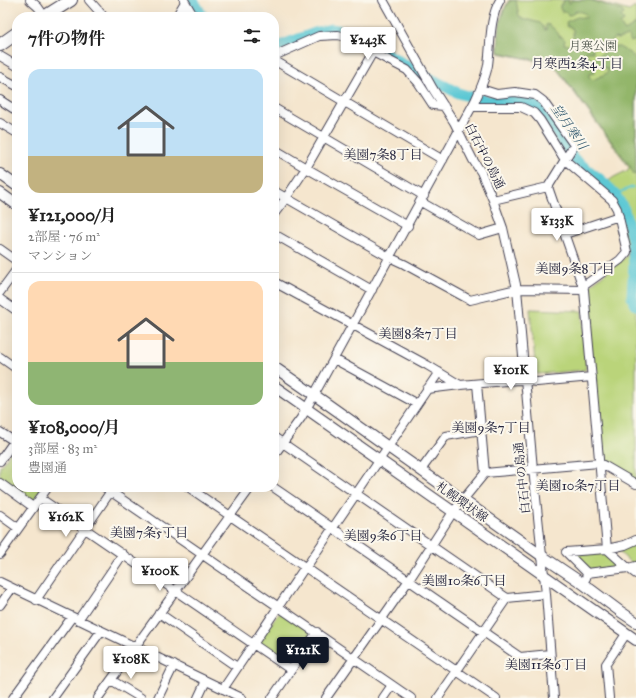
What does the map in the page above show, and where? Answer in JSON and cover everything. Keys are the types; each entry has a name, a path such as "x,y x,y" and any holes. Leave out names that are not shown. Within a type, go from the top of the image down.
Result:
{"highway":[{"path":"52,12 71,0"},
{"path":"0,44 12,38"}],"main road":[{"path":"0,174 12,182"},
{"path":"0,193 12,201"},
{"name":"札幌環状線","path":"279,371 636,622"},
{"name":"札幌環状線","path":"279,389 636,640"}],"street":[{"path":"30,0 41,12"},
{"path":"89,0 100,12"},
{"name":"白石中の島通","path":"383,0 454,122 473,160 481,172 503,228 517,288 533,470 546,594 554,698"},
{"path":"279,448 301,418 314,396 474,104 488,66 495,8 500,0"},
{"path":"178,12 184,1"},
{"path":"184,1 191,12"},
{"path":"279,54 319,36 338,35 351,38 373,52 407,70 418,82 433,106 444,106"},
{"path":"279,207 306,168 373,52"},
{"path":"0,56 12,63"},
{"path":"279,63 443,160"},
{"path":"0,76 12,83"},
{"path":"480,91 497,94 515,92 535,95 543,101 574,145 548,187 493,200"},
{"path":"0,100 12,108"},
{"path":"279,194 389,258 404,264 470,300 517,288 583,288 620,260 627,252 617,209 612,200 566,158 534,113 521,107 474,104"},
{"path":"279,111 324,137 479,235 503,228"},
{"path":"0,123 12,130"},
{"path":"279,152 408,226"},
{"path":"548,187 583,288 607,549 632,567 636,574"},
{"path":"564,234 619,216"},
{"path":"279,237 372,290"},
{"path":"0,249 12,257"},
{"path":"0,292 12,276"},
{"path":"279,285 352,326 367,332 460,385"},
{"path":"0,299 12,307"},
{"path":"0,357 12,365"},
{"path":"334,359 417,404"},
{"path":"223,689 439,372"},
{"path":"428,389 519,380 537,382 592,376"},
{"path":"326,698 453,512 485,473 477,384"},
{"path":"422,470 446,436 481,430"},
{"path":"0,432 12,437"},
{"path":"279,441 507,598 546,594"},
{"path":"0,461 12,444"},
{"path":"485,473 533,470 599,463 636,484"},
{"path":"0,482 12,491"},
{"path":"279,491 520,656 550,654"},
{"path":"13,492 33,507"},
{"path":"1,551 44,492"},
{"path":"36,600 108,492"},
{"path":"116,492 278,607 317,632 411,698"},
{"path":"196,492 496,698"},
{"path":"98,698 247,492"},
{"path":"40,498 291,670"},
{"path":"0,515 18,528"},
{"path":"632,567 587,572 566,552 607,549 625,545 636,540"},
{"path":"13,698 123,554"},
{"path":"582,583 586,578 587,572"},
{"path":"0,582 242,698"},
{"path":"0,605 12,588"},
{"path":"438,698 507,598"},
{"path":"159,613 237,667"},
{"path":"53,698 101,631"},
{"path":"272,698 317,632"},
{"path":"608,698 606,664 626,634"},
{"path":"158,698 174,665"},
{"path":"111,680 141,698"},
{"path":"198,698 206,681"},
{"path":"383,698 392,685"}],"green space":[{"name":"月寒公園","path":"509,0 593,0 629,11 635,7 636,10 636,481 602,461 586,297 588,287 628,255 613,197 601,186 628,170 629,167 553,64 498,53 501,19"},
{"path":"516,0 519,16 524,20 540,23 545,30 546,25 549,25 555,29 560,37 565,40 564,44 573,46 579,46 580,44 574,41 573,29 567,26 566,22 577,17 586,18 587,16 584,13 576,11 569,15 566,12 562,12 560,5 564,0 568,0 570,3 572,0 590,0 622,11 624,14 621,16 624,21 620,24 625,31 636,24 636,40 631,42 628,36 618,39 614,38 606,47 603,48 601,43 594,43 592,46 593,52 586,52 585,55 591,57 588,63 593,67 595,73 589,74 589,77 593,80 607,73 608,70 607,68 601,67 593,60 613,47 619,47 628,52 636,60 636,174 634,175 630,166 554,64 498,52 500,25 505,7 509,1"},
{"path":"530,309 582,311 585,370 536,373"},
{"path":"12,450 12,489 0,480 0,467"},
{"path":"16,492 40,492 33,502 30,502"},
{"path":"636,544 636,561 631,563 617,550"},
{"path":"602,551 615,563 613,568 591,569 577,559 576,556 578,553"},
{"path":"282,613 310,631 311,635 290,665 259,641 278,614"}],"waterway":[{"name":"望月寒川","path":"193,0 200,12"},
{"name":"望月寒川","path":"279,46 318,32 331,29 348,32 366,41 410,68 458,93 489,101 521,99 538,107 550,121 574,159 601,180 615,194 624,209 632,240 634,264 632,297 636,305"},
{"path":"615,194 633,187"}],"district":[{"name":"月寒西2条4丁目","path":"577,64"},
{"name":"美園7条8丁目","path":"383,155"},
{"name":"美園9条8丁目","path":"575,269"},
{"name":"美園8条7丁目","path":"418,334"},
{"name":"美園9条7丁目","path":"491,428"},
{"name":"美園10条7丁目","path":"578,486"},
{"name":"美園7条5丁目","path":"149,533"},
{"name":"美園9条6丁目","path":"383,536"},
{"name":"美園10条6丁目","path":"464,581"},
{"name":"美園11条6丁目","path":"546,665"}]}
